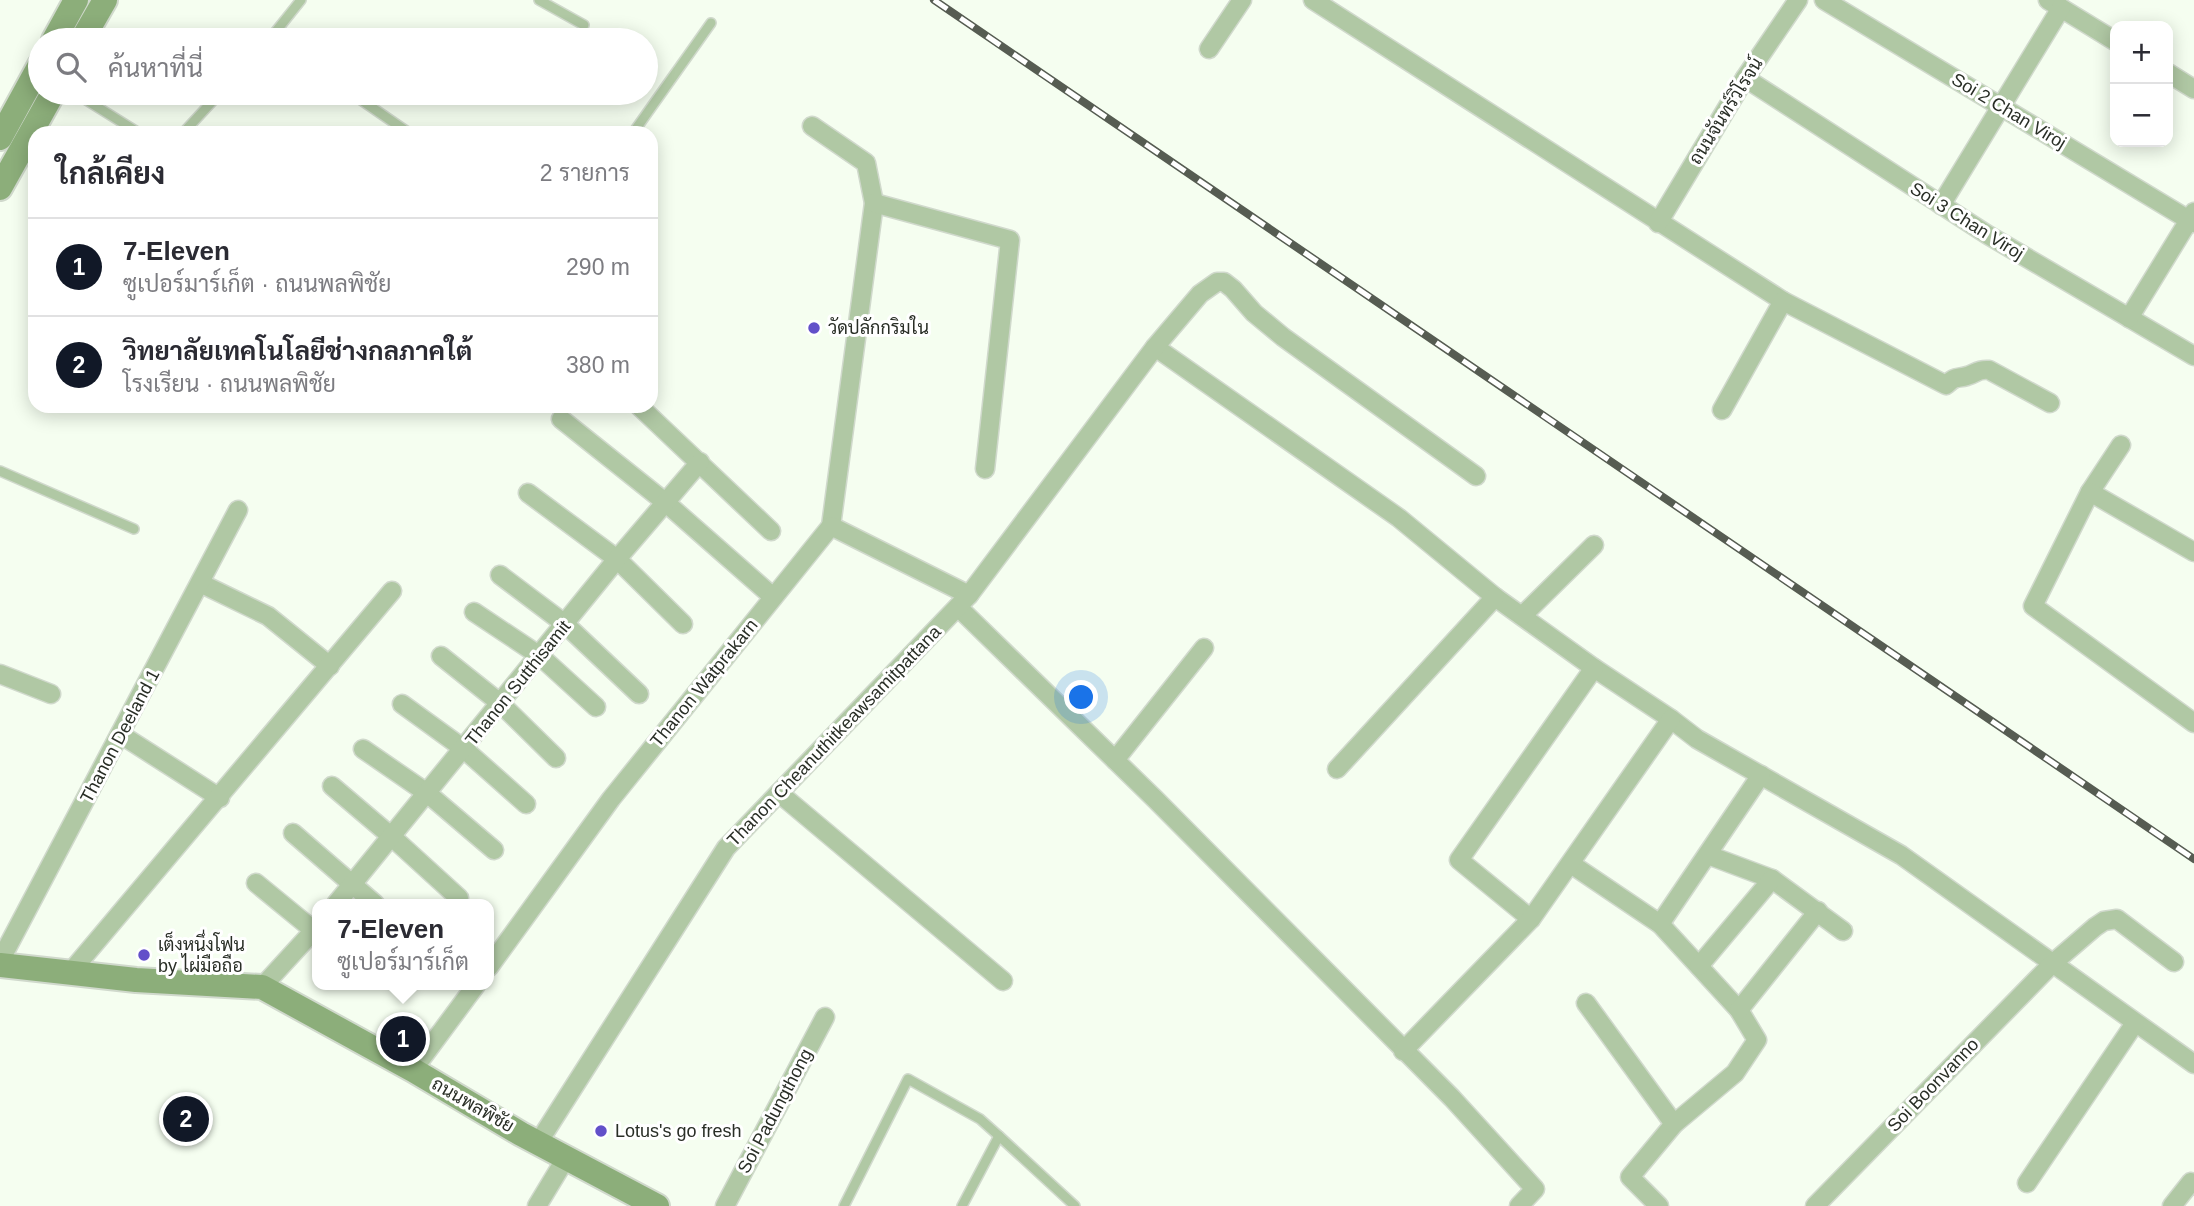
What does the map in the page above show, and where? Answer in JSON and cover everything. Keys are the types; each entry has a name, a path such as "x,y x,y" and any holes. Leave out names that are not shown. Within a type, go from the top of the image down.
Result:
{"street":[{"path":"61,28 76,0"},
{"path":"89,28 105,0"},
{"path":"1209,48 1242,0"},
{"path":"1313,0 1783,301 1946,385 1956,376 1968,376 1979,369 1989,370 2050,403"},
{"name":"ถนนจันทร์วิโรจน์","path":"1658,223 1745,78 1798,0"},
{"name":"Soi 2 Chan Viroj","path":"1824,0 2192,218"},
{"path":"1941,205 2001,105 2054,4 2110,38"},
{"path":"2173,76 2194,89"},
{"name":"Soi 3 Chan Viroj","path":"1745,78 1988,235 2194,356"},
{"path":"0,138 28,87"},
{"path":"35,126 46,105"},
{"path":"812,126 866,163 874,204 831,526 964,601 1115,760 1451,1098 1535,1189 1519,1206"},
{"path":"0,188 28,138"},
{"path":"874,204 1010,240 985,469"},
{"path":"2129,318 2192,218"},
{"name":"Thanon Cheanuthitkeawsamitpattana","path":"538,1143 726,848 964,601 1155,347 1200,294 1217,282 1224,282 1254,313 1294,345 1476,476"},
{"path":"1722,410 1783,301"},
{"path":"1155,347 1399,518 1496,597 1594,668 1697,739 1901,855 2194,1064"},
{"path":"647,413 771,531"},
{"path":"561,419 665,502 773,597"},
{"path":"2122,445 2090,492 2033,607 2194,723"},
{"name":"Thanon Sutthisamit","path":"340,899 617,559 700,462"},
{"path":"2090,492 2194,552"},
{"path":"528,493 617,559 683,624"},
{"name":"Thanon Deeland 1","path":"0,963 238,510"},
{"name":"Thanon Watprakarn","path":"494,960 611,799 831,526"},
{"path":"1522,616 1594,545"},
{"path":"500,575 565,624 639,694"},
{"path":"200,583 268,616 330,666"},
{"path":"69,974 392,591"},
{"path":"1337,769 1496,597"},
{"path":"474,612 540,656 596,707"},
{"path":"1115,760 1204,648"},
{"path":"440,656 500,703 556,758"},
{"path":"1531,919 1459,860 1594,668"},
{"path":"0,674 51,694"},
{"path":"402,704 464,749 526,804"},
{"path":"1403,1051 1531,919 1671,719"},
{"path":"120,734 220,798"},
{"path":"363,749 427,793 494,850"},
{"path":"1660,924 1761,775"},
{"path":"332,786 392,836 459,898"},
{"path":"779,793 1003,981"},
{"path":"293,834 369,899"},
{"path":"1708,855 1772,878 1843,932"},
{"path":"1571,864 1660,924 1738,1010 1757,1040 1735,1073 1674,1124 1630,1177 1660,1206"},
{"path":"1699,965 1772,878"},
{"path":"256,883 312,927"},
{"path":"1738,1010 1818,911"},
{"name":"Soi Boonvanno","path":"1815,1206 2052,964 2095,927 2104,921 2117,919 2175,962"},
{"path":"262,987 312,934"},
{"name":"ถนนพลพิชัย","path":"0,963 69,974 262,987 538,1143 657,1206"},
{"path":"413,1070 472,990"},
{"path":"1586,1003 1674,1124"},
{"name":"Soi Padungthong","path":"725,1206 825,1017"},
{"path":"2027,1184 2135,1023"},
{"path":"537,1206 566,1158"},
{"path":"2172,1206 2191,1182"}],"lane":[{"path":"281,28 301,0"},
{"path":"539,0 584,25"},
{"path":"658,98 711,23"},
{"path":"94,105 128,126"},
{"path":"189,126 209,105"},
{"path":"368,105 399,126"},
{"path":"638,126 653,105"},
{"path":"0,471 134,529"},
{"path":"844,1206 908,1079 980,1119 1075,1206"},
{"path":"962,1206 999,1136"}],"railway":[{"path":"934,0 2194,859"}],"place":[{"name":"วัดปลักกริมใน","path":"814,328"},
{"name":"เต็งหนึ่งโฟน by ไผ่มือถือ","path":"144,955"},
{"name":"7-Eleven","path":"403,1039"},
{"name":"วิทยาลัยเทคโนโลยีช่างกลภาคใต้","path":"186,1119"},
{"name":"Lotus's go fresh","path":"601,1131"}]}
